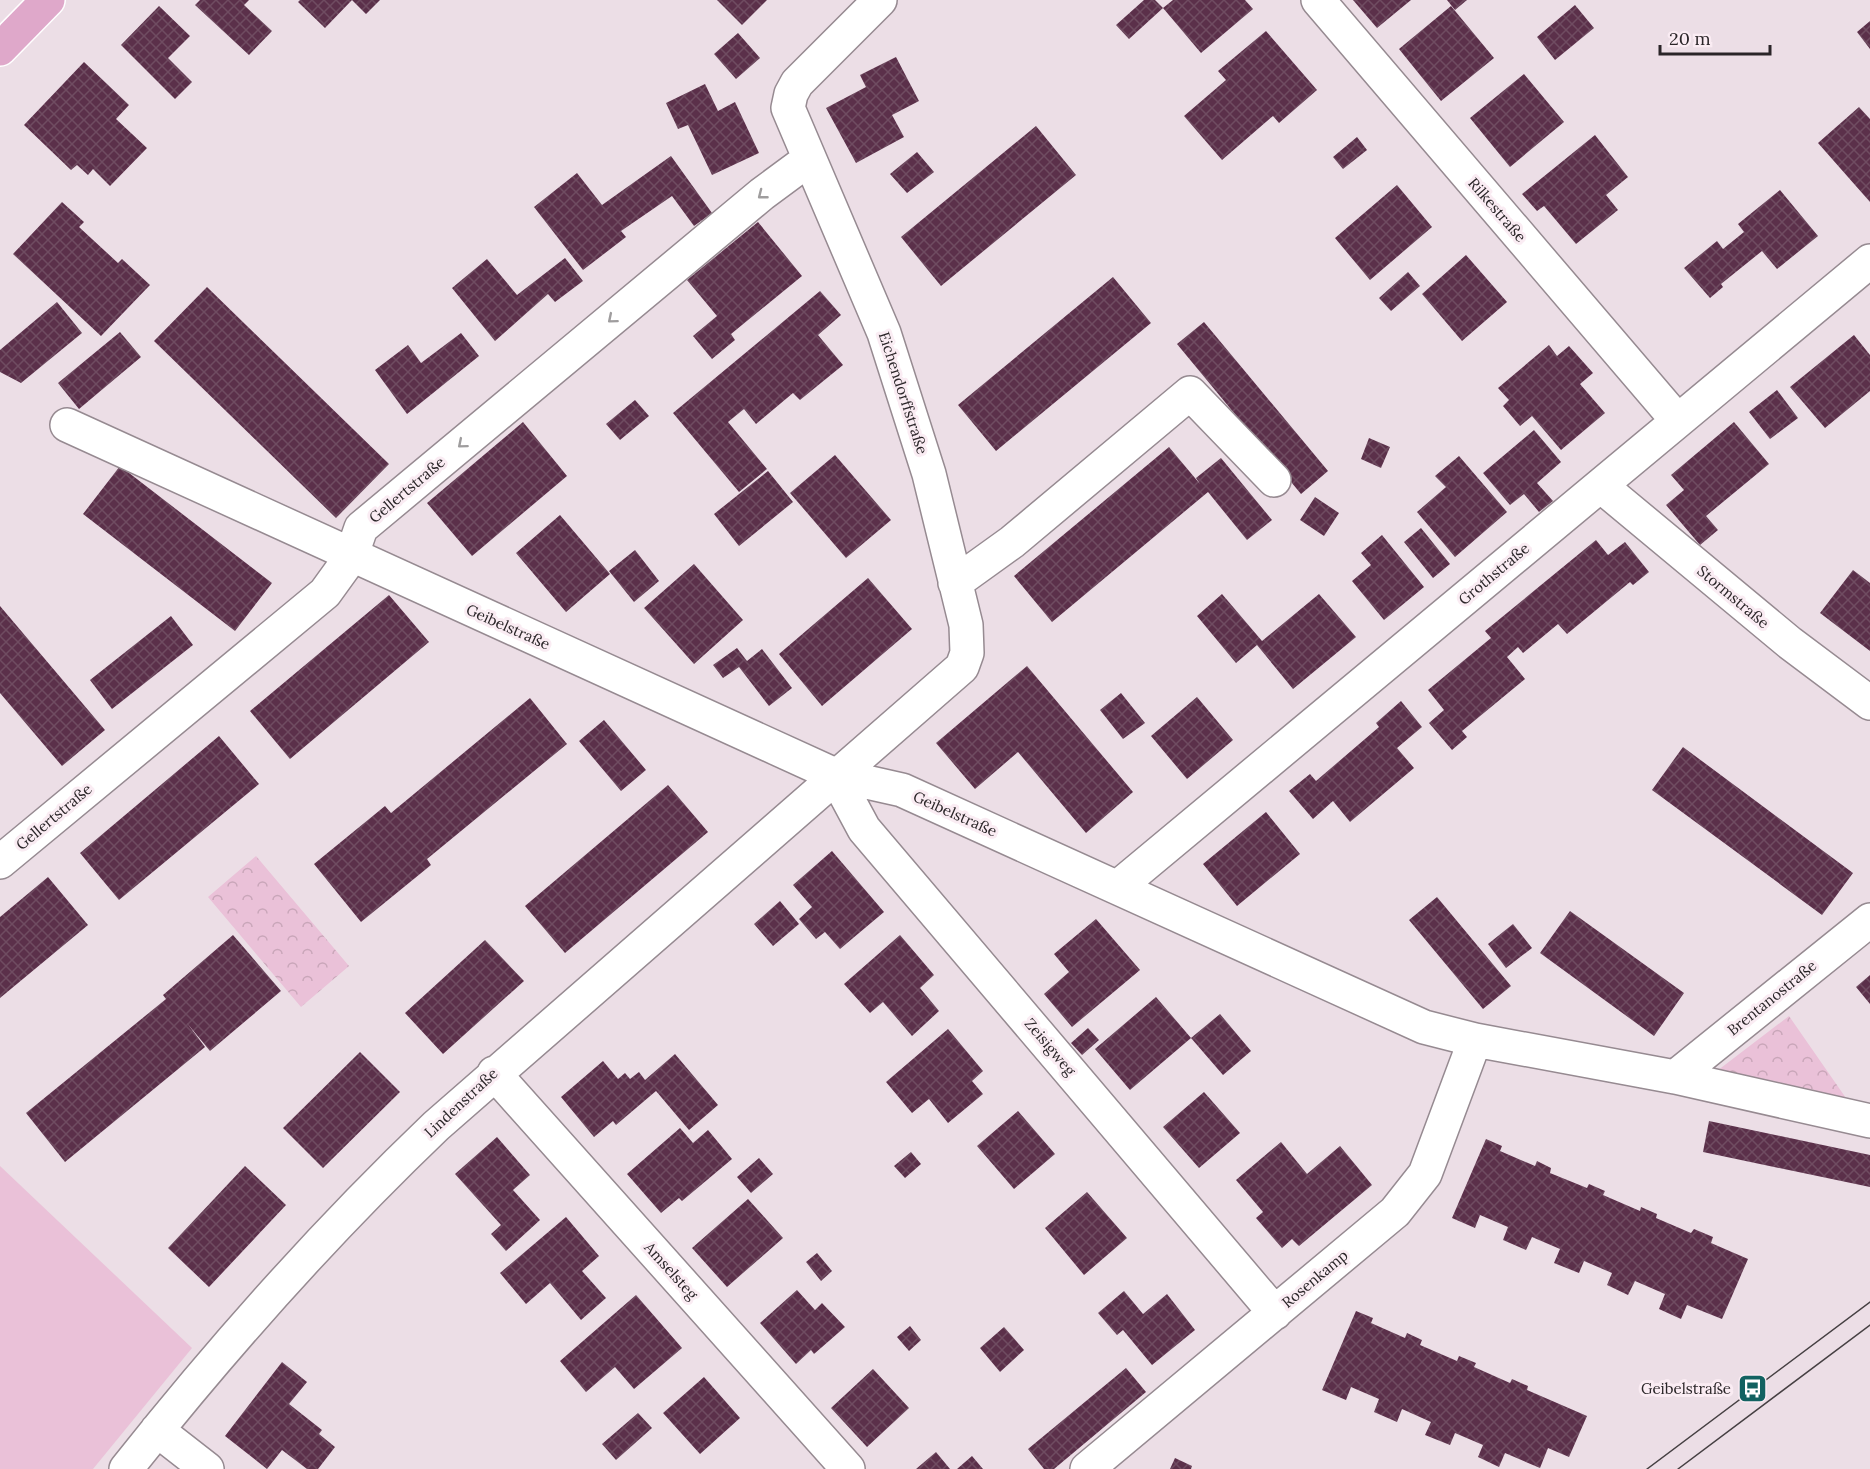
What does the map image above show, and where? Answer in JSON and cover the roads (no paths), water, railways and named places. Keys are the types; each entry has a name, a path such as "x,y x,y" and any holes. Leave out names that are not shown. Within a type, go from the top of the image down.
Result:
{"main road":[{"path":"0,49 48,0"}],"street":[{"name":"Eichendorffstraße","path":"835,775 962,667 967,653 966,625 929,474 884,333 848,245 808,160 788,108 791,94 806,73 880,0"},
{"name":"Rilkestraße","path":"1318,0 1677,420"},
{"name":"Gellertstraße","path":"0,862 325,593 351,557 361,528 762,194 808,160"},
{"name":"Grothstraße","path":"1118,887 1870,261"},
{"path":"955,583 1012,542 1190,393 1274,480"},
{"name":"Geibelstraße","path":"68,425 351,557 835,775 902,790 1424,1027 1475,1040 1675,1077 1870,1121"},
{"name":"Stormstraße","path":"1601,486 1790,644 1870,703"},
{"name":"Lindenstraße","path":"126,1469 144,1433 366,1193 494,1073 835,775"},
{"name":"Zeisigweg","path":"835,775 864,829 1275,1312"},
{"name":"Brentanostraße","path":"1675,1077 1870,920"},
{"name":"Rosenkamp","path":"1087,1469 1395,1212 1425,1174 1475,1040"},
{"name":"Amselsteg","path":"494,1073 848,1469"},
{"path":"144,1433 207,1469"}],"tram line":[{"path":"1647,1469 1870,1302"},
{"path":"1678,1469 1870,1325"}],"place":[{"name":"Geibelstraße","path":"1752,1389"}]}
